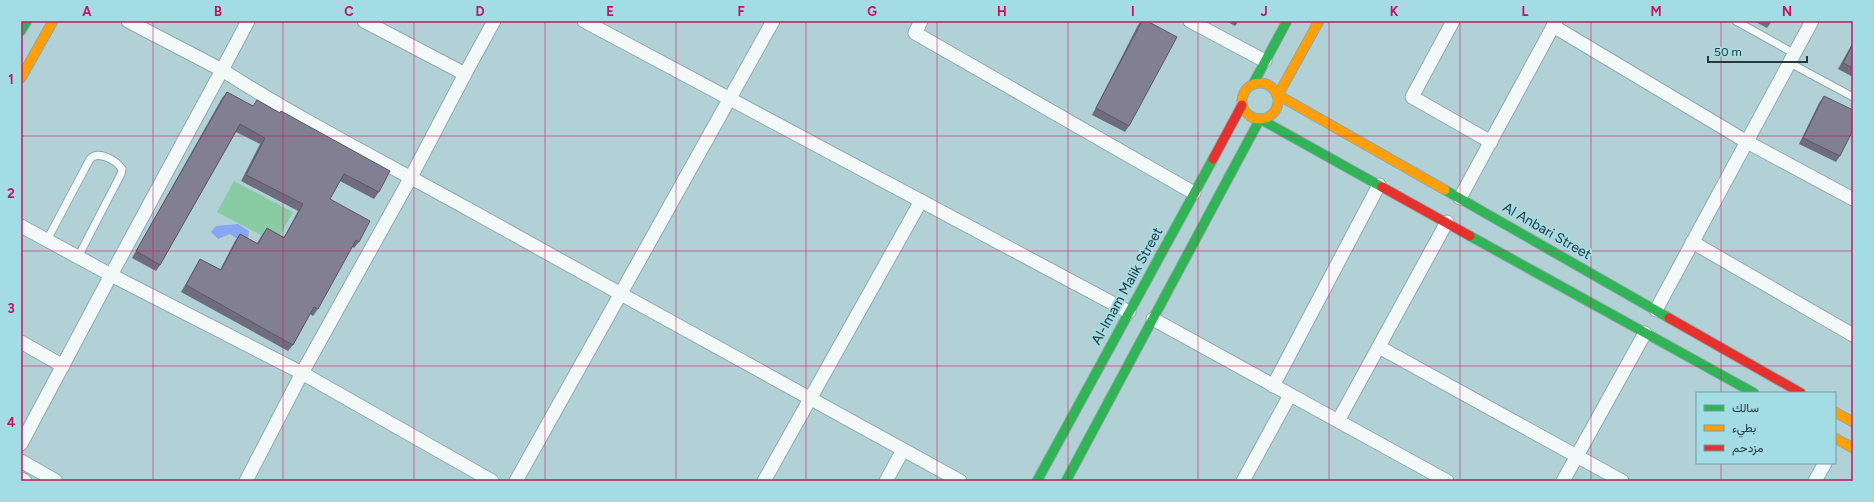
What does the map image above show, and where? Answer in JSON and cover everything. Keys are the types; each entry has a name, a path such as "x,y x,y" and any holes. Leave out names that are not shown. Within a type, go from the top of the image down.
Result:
{"street":[{"path":"21,31 27,21"},
{"path":"21,78 53,21"},
{"path":"128,21 222,70 252,89 620,294 960,481"},
{"path":"21,444 248,21"},
{"path":"364,21 465,74"},
{"path":"246,481 302,373 411,177 494,21"},
{"path":"584,21 1129,312"},
{"path":"516,481 773,21"},
{"path":"921,21 914,33 1194,193"},
{"path":"1190,21 1265,61"},
{"path":"1287,21 1253,84 1243,92 1242,105 1249,116 1260,119 1379,184 1752,392"},
{"path":"1278,95 1318,21"},
{"path":"1453,21 1412,97 1491,142"},
{"path":"1656,310 1812,21"},
{"path":"1460,198 1555,23 1747,142 1853,199"},
{"path":"1066,481 1260,119 1271,116 1275,111 1279,100 1278,95 1271,85 1265,83 1253,84"},
{"name":"Al Anbari Street","path":"1278,95 1799,392"},
{"name":"Al-Imam Malik Street","path":"1037,481 1242,105"},
{"path":"1273,386 1379,184"},
{"path":"764,481 921,201"},
{"path":"1338,421 1447,222"},
{"path":"21,226 111,275 302,373 492,481"},
{"path":"1692,242 1853,335"},
{"path":"1153,320 1447,481"},
{"path":"1563,481 1645,333"},
{"path":"21,342 63,366"},
{"path":"1379,348 1622,481"},
{"path":"1243,481 1290,395"},
{"path":"1836,412 1851,418"},
{"path":"1836,441 1853,448"},
{"path":"886,481 903,450"},
{"path":"21,461 56,481"},
{"path":"1815,481 1824,464"},
{"path":"21,479 25,481"}],"lane":[{"path":"1736,21 1853,97"},
{"path":"47,240 93,155 99,154 119,164 122,169 121,174 78,257"}],"green space":[{"path":"234,181 293,212 276,243 217,212"}],"water":[{"path":"238,224 249,231 248,238 242,242 230,234 218,239 211,232 216,226"}],"building":[{"path":"1142,21 1147,21 1177,37 1129,126 1096,108"},
{"path":"1853,44 1853,68 1843,63"},
{"path":"227,92 253,106 257,100 280,113 281,111 390,171 379,192 344,174 330,199 370,221 359,242 356,240 318,309 314,307 293,345 186,285 200,259 221,270 240,234 258,244 267,228 284,238 303,204 246,175 265,138 240,124 160,265 136,251"},
{"path":"1824,96 1853,110 1853,130 1840,156 1803,138"}],"traffic: fast":[{"path":"21,31 27,21"},
{"path":"1253,84 1287,21"},
{"path":"1066,481 1260,119 1382,187"},
{"path":"1037,481 1213,159"},
{"path":"1445,190 1669,318"},
{"path":"1470,236 1752,392"}],"traffic: slow":[{"path":"21,78 53,21"},
{"path":"1319,21 1278,95 1445,190"},
{"path":"1264,83 1273,88 1277,94 1278,101 1277,108 1273,114 1264,119 1256,119 1247,114 1243,108 1242,97 1247,88 1253,84 1264,83"},
{"path":"1836,413 1853,422"},
{"path":"1836,439 1853,448"}],"traffic: jam":[{"path":"1213,159 1242,105"},
{"path":"1382,187 1470,236"},
{"path":"1669,318 1799,392"}]}
